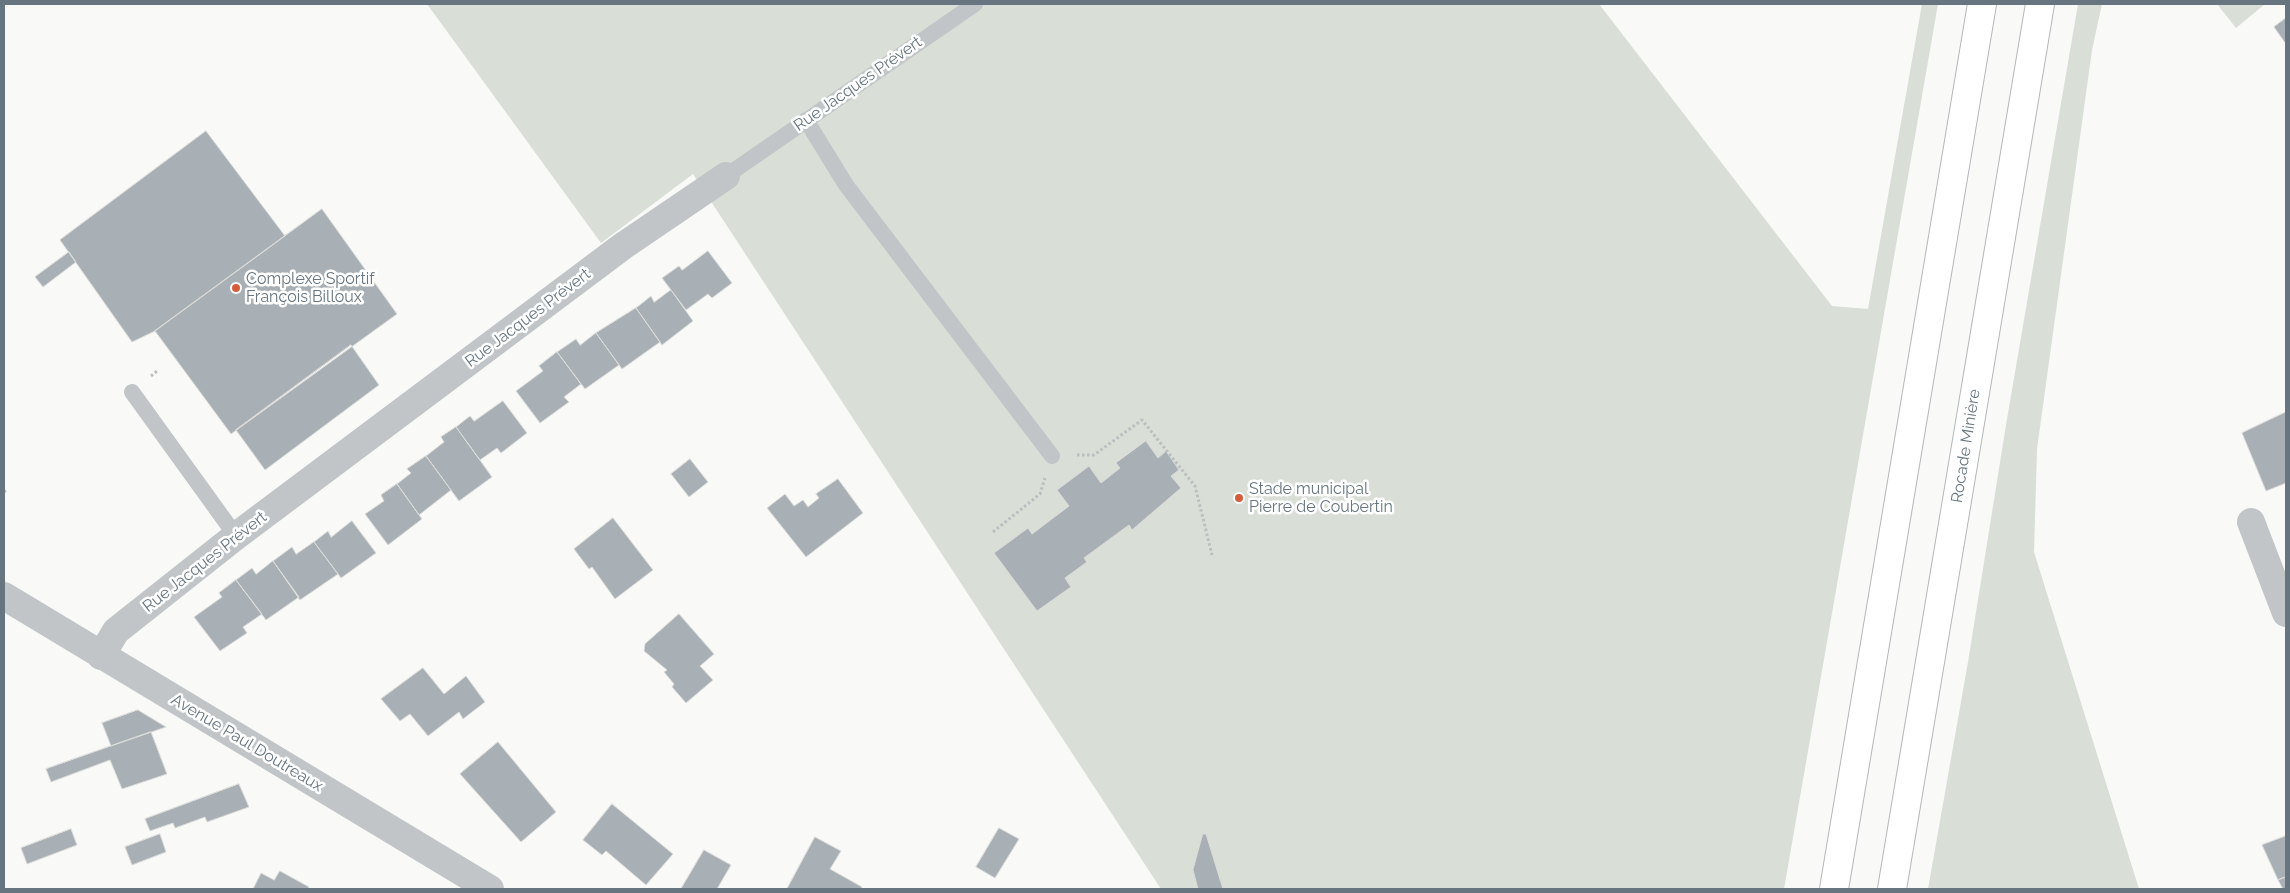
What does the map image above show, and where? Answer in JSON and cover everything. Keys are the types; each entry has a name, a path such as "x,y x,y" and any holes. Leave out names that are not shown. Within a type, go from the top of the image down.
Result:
{"highway":[{"path":"1834,889 1982,4"},
{"name":"Rocade Minière","path":"1892,889 2040,4"}],"street":[{"name":"Rue Jacques Prévert","path":"101,656 116,631 236,536 623,246 726,176"},
{"path":"2251,522 2286,613"},
{"name":"Avenue Paul Doutreaux","path":"4,596 490,889"}],"lane":[{"name":"Rue Jacques Prévert","path":"726,176 975,4"},
{"path":"806,120 846,185 1052,456"},
{"path":"132,392 236,536"}],"path":[{"path":"993,532 1040,494 1052,456 1094,455 1142,420 1195,486 1212,555"}],"shaded area":[{"name":"Stade municipal Pierre de Coubertin","path":"427,4 1599,4 1832,306 1868,309 1922,4 1938,4 1784,889 1161,889 693,174 601,243"},
{"path":"2078,4 2102,4 2092,50 2037,449 2034,552 2139,889 1928,889 1968,662 2006,425"},
{"path":"2217,4 2265,4 2236,28"}],"building":[{"path":"2286,18 2286,44 2274,27"},
{"path":"206,131 285,236 155,331 132,342 60,240"},
{"path":"322,209 397,314 231,434 155,331"},
{"path":"708,251 732,283 712,298 708,294 686,310 662,278 679,266 682,270"},
{"path":"69,252 76,262 43,287 35,277"},
{"path":"671,290 693,321 662,345 636,308 651,296 654,302"},
{"path":"636,308 660,342 622,369 596,333"},
{"path":"596,333 619,365 585,389 557,352 576,339 580,345"},
{"path":"351,345 379,385 265,470 236,430"},
{"path":"557,352 581,384 564,397 569,402 540,423 516,391 543,371 539,366"},
{"path":"503,401 527,433 501,453 497,448 480,460 456,427 470,416 474,421"},
{"path":"2286,412 2286,483 2266,491 2242,433"},
{"path":"456,427 492,477 459,501 426,456 444,442 441,437"},
{"path":"1146,441 1158,458 1166,451 1179,470 1171,476 1181,488 1132,530 1129,525 1084,558 1087,562 1065,578 1071,587 1037,611 994,553 1028,528 1032,534 1069,506 1057,490 1089,466 1101,483 1120,468 1116,463"},
{"path":"426,456 451,490 419,515 397,484 411,473 407,469"},
{"path":"690,459 708,482 689,497 671,474"},
{"path":"838,479 863,513 806,557 767,508 785,494 794,506 803,500 808,507 819,498 816,494"},
{"path":"397,484 422,519 388,545 365,514 384,501 381,495"},
{"path":"613,518 653,570 615,599 592,567 589,569 574,549"},
{"path":"352,521 376,553 341,578 314,542 328,531 331,537"},
{"path":"314,542 338,574 300,600 273,561 292,547 296,554"},
{"path":"273,561 299,597 266,620 236,580 252,568 256,574"},
{"path":"236,580 262,614 243,627 247,633 220,651 194,617 222,597 219,593"},
{"path":"679,614 714,654 700,666 713,680 686,703 672,687 674,684 664,672 667,670 644,651 645,644"},
{"path":"423,668 444,694 466,676 485,702 463,719 459,712 428,736 410,714 400,721 381,699"},
{"path":"138,710 166,727 111,746 102,723"},
{"path":"151,732 167,774 122,789 110,760 51,782 46,769"},
{"path":"498,742 556,812 521,842 460,774"},
{"path":"239,784 249,807 207,822 205,817 175,828 173,823 150,831 145,819"},
{"path":"612,804 673,854 646,885 606,851 602,855 583,840"},
{"path":"999,828 1019,839 995,878 976,867"},
{"path":"71,829 77,845 27,864 21,848"},
{"path":"160,834 166,852 132,865 125,847"},
{"path":"1203,834 1206,834 1223,889 1198,889 1193,870"},
{"path":"2286,836 2286,877 2278,880 2262,845"},
{"path":"815,837 841,851 830,869 862,887 861,889 787,889"},
{"path":"704,850 731,865 717,889 681,889"},
{"path":"280,871 309,887 308,889 253,889 261,873 274,880"},
{"path":"2286,877 2286,889 2283,889 2278,880"}],"place":[{"name":"Complexe Sportif François Billoux","path":"236,288"},
{"name":"Stade municipal Pierre de Coubertin","path":"1239,498"}]}
